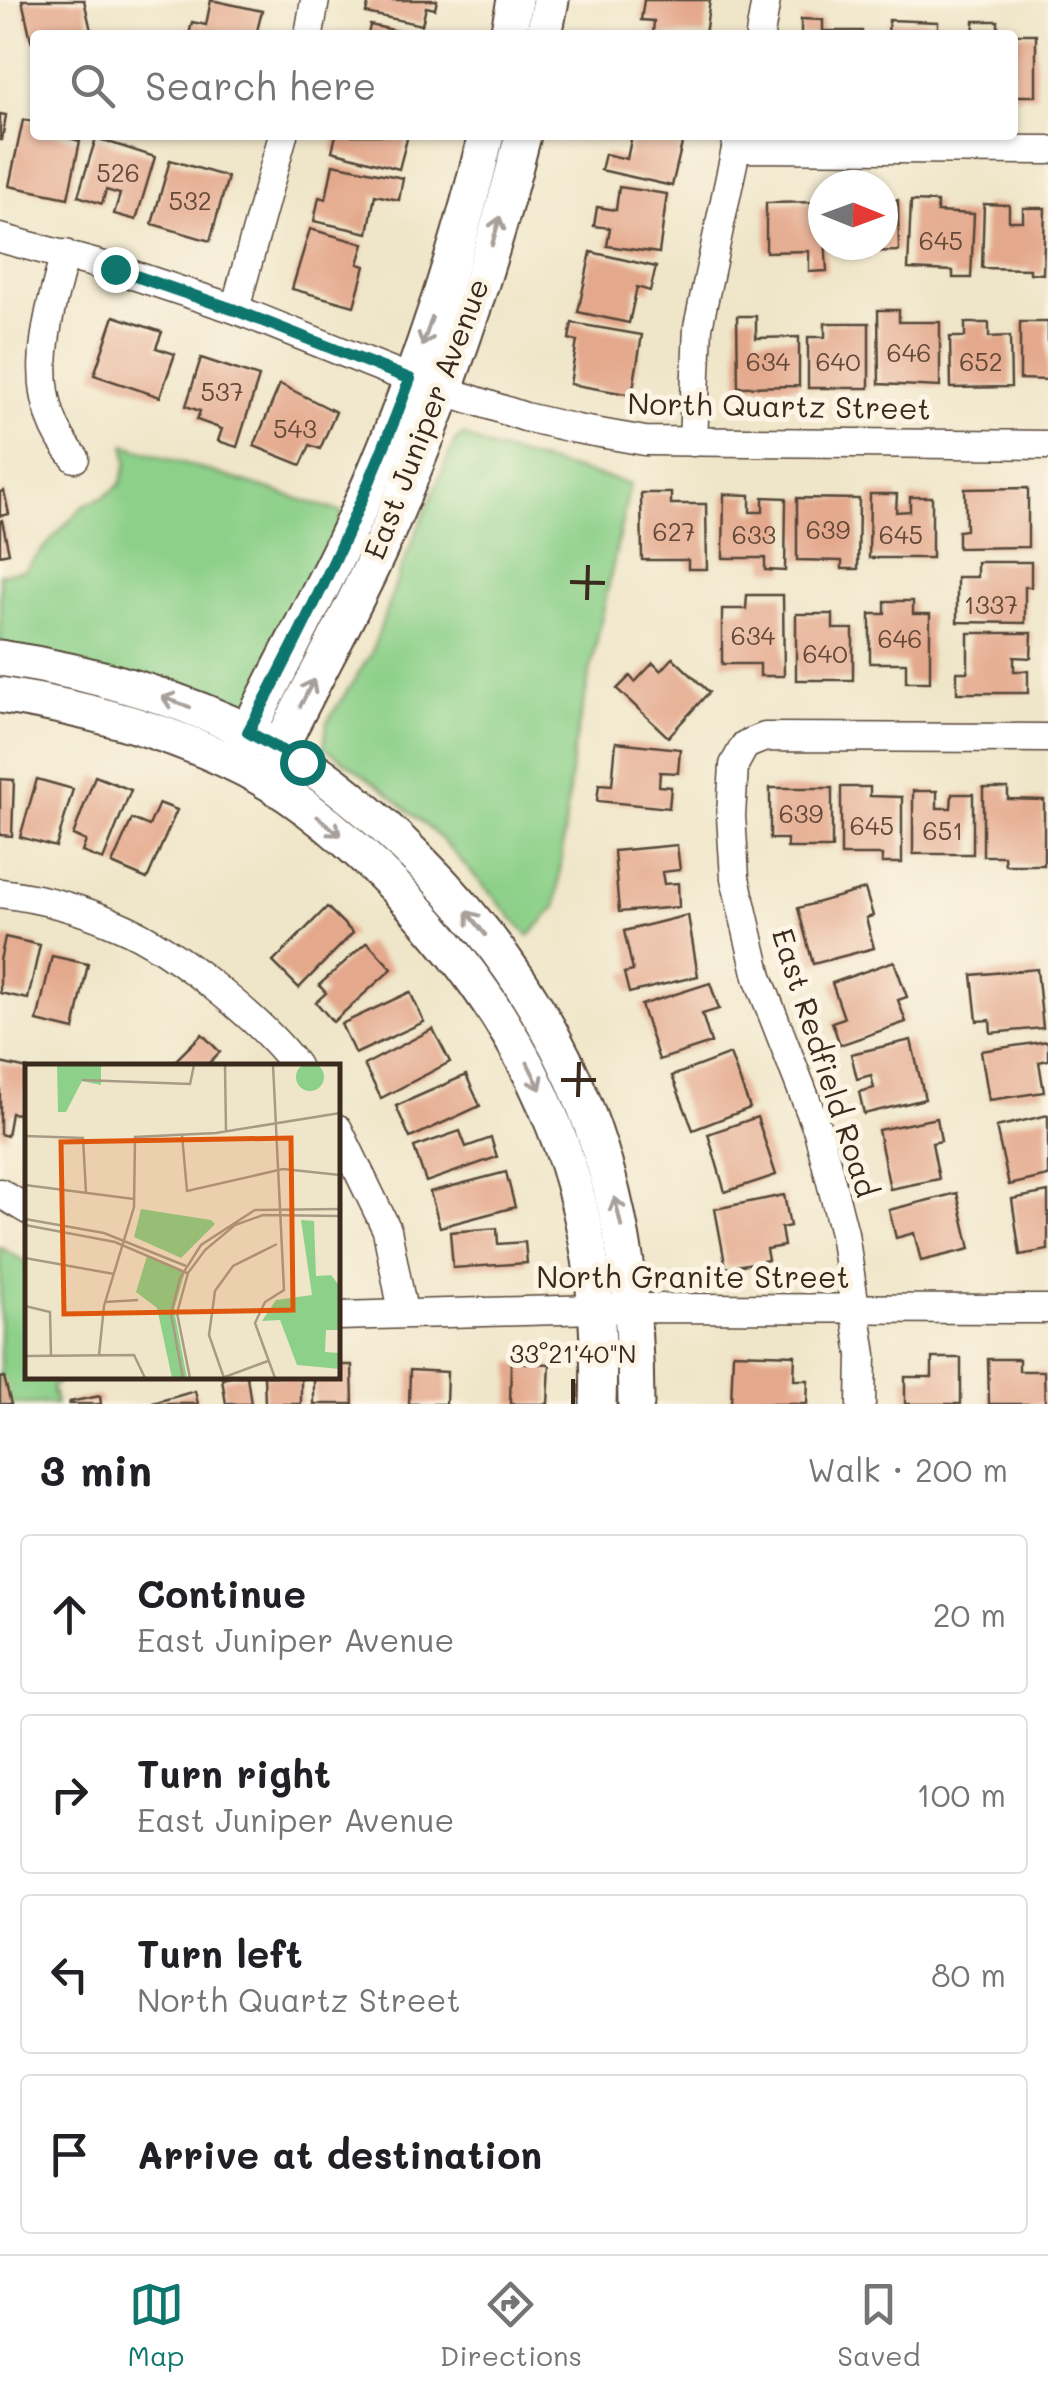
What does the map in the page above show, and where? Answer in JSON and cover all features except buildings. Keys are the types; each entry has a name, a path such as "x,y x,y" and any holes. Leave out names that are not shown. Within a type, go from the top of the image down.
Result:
{"street":[{"path":"310,30 315,0"},
{"path":"509,30 515,0"},
{"path":"545,30 551,0"},
{"path":"761,30 766,0"},
{"path":"235,310 282,140"},
{"name":"East Juniper Avenue","path":"426,384 448,266 485,140"},
{"name":"East Juniper Avenue","path":"256,756 379,462 426,384 489,255 521,140"},
{"path":"693,442 698,327 737,142 1048,150"},
{"name":"North Quartz Street","path":"0,238 65,254 235,310 426,384 525,417 577,429 645,441 1048,445"},
{"path":"65,254 42,368 45,400 54,428 76,458"},
{"path":"0,658 102,676 206,713 377,869 453,950 491,1001 548,1105 615,1309 636,1404"},
{"path":"0,696 47,702 256,756"},
{"name":"East Redfield Road","path":"861,1404 862,1355 844,1232 818,1132 758,978 740,906 732,847 732,776 738,754 744,746 777,736 1048,738"},
{"path":"0,893 39,898 122,926 168,954 238,1008 276,1039 295,1064"},
{"path":"340,1133 387,1230 403,1312"},
{"path":"0,1193 25,1208"},
{"path":"598,1404 615,1309"},
{"name":"North Granite Street","path":"340,1316 615,1309 1048,1309"}],"green space":[{"path":"463,435 491,448 630,484 573,753 556,907 529,936 440,838 383,789 324,747 327,722 371,654 401,569 455,441"},
{"path":"125,445 344,513 241,747 134,702 0,671 0,574 24,570 84,505 120,485 127,463"},
{"path":"0,1247 25,1262 25,1379 62,1379 52,1387 56,1404 0,1404"}],"route":[{"path":"115,269 235,310 410,379 341,548 248,732 302,762"}]}
